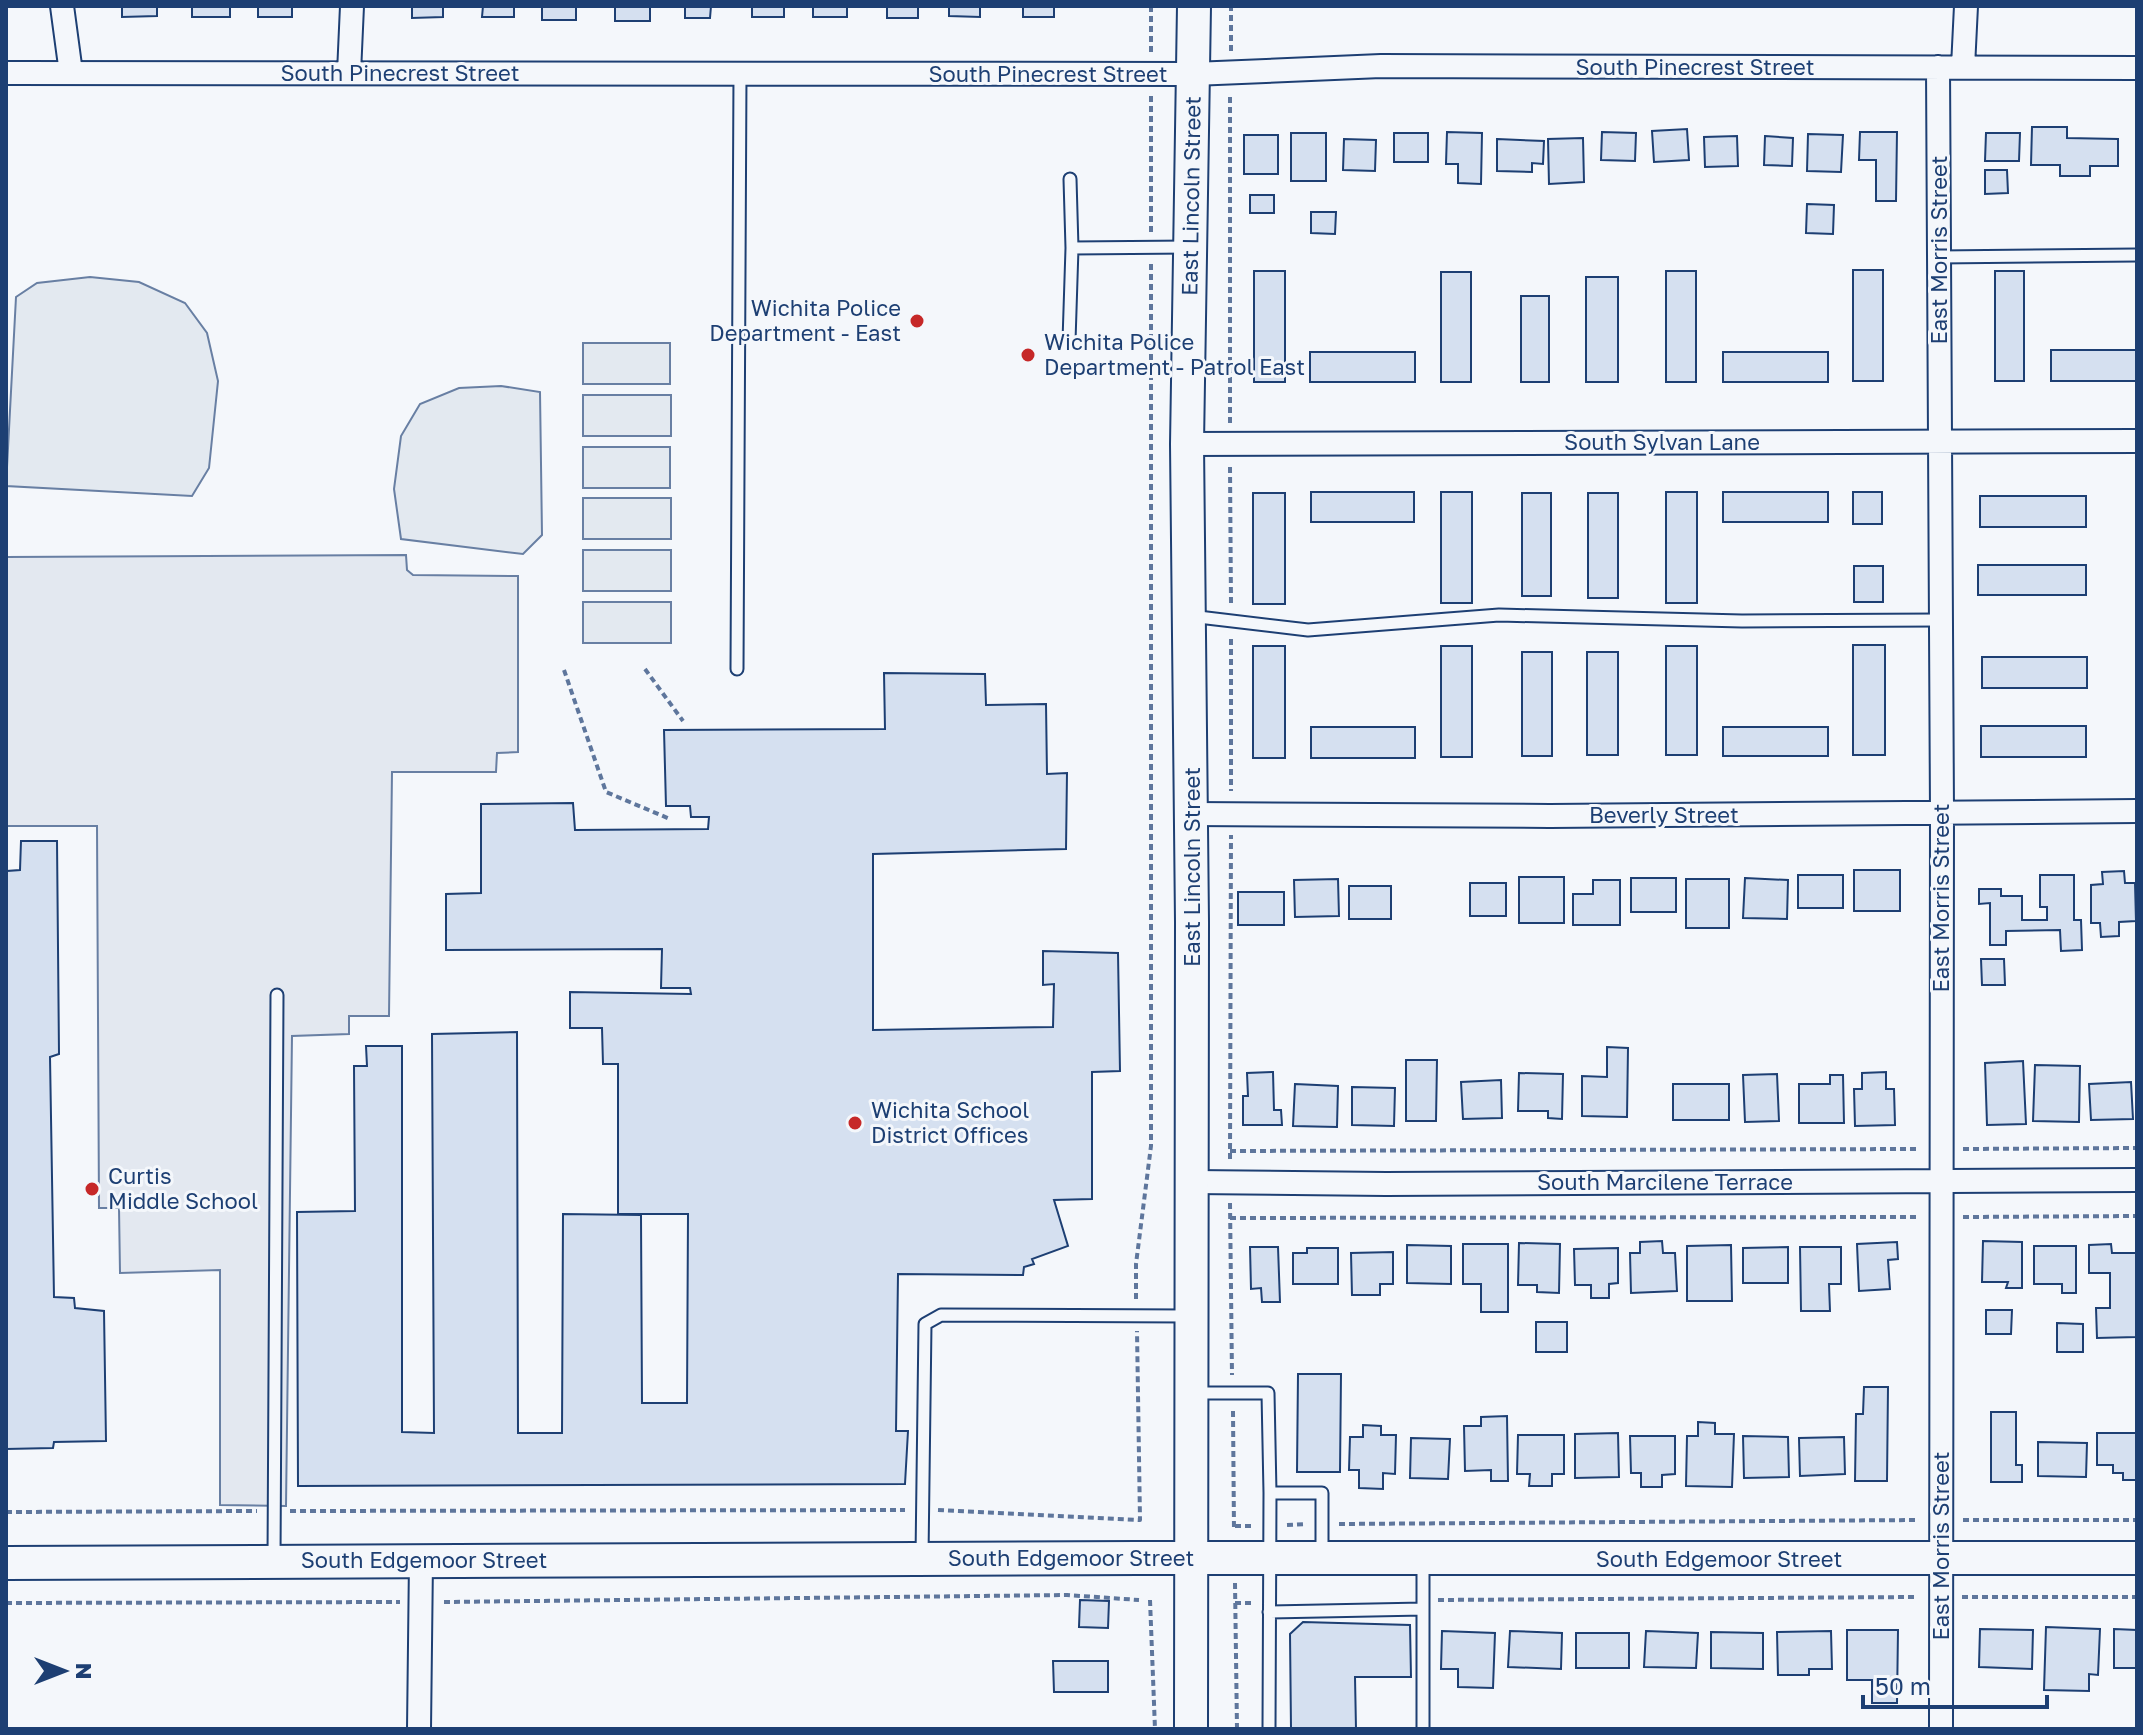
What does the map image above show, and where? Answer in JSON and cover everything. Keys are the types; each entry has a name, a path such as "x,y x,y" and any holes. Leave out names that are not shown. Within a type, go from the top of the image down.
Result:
{"street":[{"path":"62,6 71,73"},
{"path":"349,73 352,6"},
{"name":"East Lincoln Street","path":"1191,1729 1192,814 1187,444 1194,6"},
{"path":"1963,67 1966,6"},
{"name":"South Pinecrest Street","path":"6,73 1193,74 1381,66 2137,68"},
{"name":"East Morris Street","path":"1938,67 1942,813 1941,1729"},
{"name":"South Sylvan Lane","path":"1187,444 2137,441"},
{"name":"Beverly Street","path":"1192,814 1565,816 2137,811"},
{"name":"South Marcilene Terrace","path":"1193,1182 1386,1184 2137,1180"},
{"name":"South Edgemoor Street","path":"6,1563 2137,1558"},
{"path":"419,1729 421,1560"}],"lane":[{"path":"737,669 740,74"},
{"path":"1069,341 1072,248 1070,179"},
{"path":"1072,248 1190,247"},
{"path":"1939,257 2137,255"},
{"path":"1189,616 1308,630 1499,615 1742,621 1940,620"},
{"path":"274,1561 277,995"},
{"path":"922,1559 925,1324 941,1315 1193,1316"},
{"path":"1193,1393 1268,1393 1269,1729"},
{"path":"1270,1493 1322,1493 1322,1558"},
{"path":"1423,1558 1423,1729"},
{"path":"1269,1607 1423,1605"}],"path":[{"path":"6,1512 923,1510 1140,1520 1136,1264 1151,1146 1151,6"},
{"path":"1231,6 1230,1218 1237,1729"},
{"path":"645,669 683,721"},
{"path":"564,670 606,792 670,819"},
{"path":"1230,1151 2137,1148"},
{"path":"1230,1218 2137,1216"},
{"path":"1234,1526 2137,1520"},
{"path":"6,1603 1067,1595 1139,1600"},
{"path":"1423,1605 2137,1597"},
{"path":"1150,1600 1155,1729"},
{"path":"1235,1603 1269,1607"}],"shaded area":[{"path":"90,277 139,282 185,303 207,333 218,381 209,468 192,496 6,486 16,297 37,283"},
{"path":"583,343 670,343 670,384 583,384"},
{"path":"501,386 540,392 542,535 523,554 401,539 394,489 401,436 420,404 459,388"},
{"path":"583,395 671,395 671,436 583,436"},
{"path":"583,447 670,447 670,488 583,488"},
{"path":"583,498 671,498 671,539 583,539"},
{"path":"583,550 671,550 671,591 583,591"},
{"path":"406,555 407,570 413,575 518,576 518,752 497,753 496,772 392,772 389,1016 349,1016 349,1034 292,1036 286,1506 220,1505 220,1270 120,1273 119,1208 99,1208 97,826 6,826 6,557"},
{"path":"583,602 671,602 671,643 583,643"}],"building":[{"path":"122,6 157,6 157,16 122,17"},
{"path":"192,6 230,6 230,17 192,17"},
{"path":"258,6 292,6 292,17 258,17"},
{"path":"412,6 443,6 443,17 412,18"},
{"path":"483,6 514,6 514,17 482,17"},
{"path":"542,6 576,6 576,20 542,20"},
{"path":"615,6 650,6 650,21 615,21"},
{"path":"685,6 711,6 710,18 685,18"},
{"path":"752,6 784,6 784,17 752,17"},
{"path":"813,6 847,6 847,17 813,17"},
{"path":"887,6 918,6 918,18 887,18"},
{"path":"949,6 980,6 980,17 949,16"},
{"path":"1023,6 1054,6 1054,17 1023,17"},
{"path":"2032,127 2067,127 2067,138 2118,139 2118,166 2090,166 2090,176 2060,176 2060,165 2031,165"},
{"path":"1687,129 1689,160 1654,162 1652,131"},
{"path":"1447,132 1482,133 1481,184 1458,183 1458,164 1446,164"},
{"path":"1602,132 1636,133 1635,161 1601,160"},
{"path":"1860,132 1897,132 1896,201 1876,201 1876,160 1859,160"},
{"path":"1291,133 1326,133 1326,181 1291,181"},
{"path":"1394,133 1428,133 1428,162 1394,162"},
{"path":"1986,133 2020,133 2019,161 1985,161"},
{"path":"1808,134 1843,135 1841,172 1807,171"},
{"path":"1244,135 1278,135 1278,174 1244,174"},
{"path":"1737,136 1738,166 1705,167 1704,137"},
{"path":"1765,136 1793,138 1792,166 1764,165"},
{"path":"1583,138 1584,182 1549,184 1548,139"},
{"path":"1344,139 1376,140 1375,171 1343,170"},
{"path":"1497,139 1544,141 1543,164 1532,163 1532,172 1497,171"},
{"path":"1985,170 2007,170 2008,193 1985,194"},
{"path":"1250,195 1274,195 1274,213 1250,213"},
{"path":"1807,204 1834,205 1833,234 1806,233"},
{"path":"1311,212 1336,212 1335,234 1311,233"},
{"path":"1853,270 1883,270 1883,381 1853,381"},
{"path":"1254,271 1285,271 1285,382 1254,382"},
{"path":"1666,271 1696,271 1696,382 1666,382"},
{"path":"1995,271 2024,271 2024,381 1995,381"},
{"path":"1441,272 1471,272 1471,382 1441,382"},
{"path":"1586,277 1618,277 1618,382 1586,382"},
{"path":"1521,296 1549,296 1549,382 1521,382"},
{"path":"2051,350 2137,350 2137,381 2051,381"},
{"path":"1310,352 1415,352 1415,382 1310,382"},
{"path":"1723,352 1828,352 1828,382 1723,382"},
{"path":"1311,492 1414,492 1414,522 1311,522"},
{"path":"1441,492 1472,492 1472,603 1441,603"},
{"path":"1666,492 1697,492 1697,603 1666,603"},
{"path":"1723,492 1828,492 1828,522 1723,522"},
{"path":"1853,492 1882,492 1882,524 1853,524"},
{"path":"1253,493 1285,493 1285,604 1253,604"},
{"path":"1522,493 1551,493 1551,596 1522,596"},
{"path":"1588,493 1618,493 1618,598 1588,598"},
{"path":"1980,496 2086,496 2086,527 1980,527"},
{"path":"1978,565 2086,565 2086,595 1978,595"},
{"path":"1854,566 1883,566 1883,602 1854,602"},
{"path":"1853,645 1885,645 1885,755 1853,755"},
{"path":"1253,646 1285,646 1285,758 1253,758"},
{"path":"1441,646 1472,646 1472,757 1441,757"},
{"path":"1666,646 1697,646 1697,755 1666,755"},
{"path":"1522,652 1552,652 1552,756 1522,756"},
{"path":"1587,652 1618,652 1618,755 1587,755"},
{"path":"1982,657 2087,657 2087,688 1982,688"},
{"name":"Wichita School District Offices","path":"884,673 985,674 986,705 1046,704 1047,774 1067,773 1066,849 873,854 873,1030 1053,1027 1054,984 1043,985 1043,951 1118,953 1120,1071 1092,1072 1092,1199 1054,1200 1068,1246 1032,1259 1034,1264 1024,1267 1023,1275 898,1274 896,1431 908,1431 905,1484 298,1486 297,1212 355,1211 354,1066 367,1066 366,1046 402,1046 402,1432 434,1433 432,1034 517,1032 518,1433 562,1433 563,1214 641,1215 642,1403 687,1403 688,1214 618,1214 618,1064 603,1064 602,1028 570,1028 570,992 691,994 690,988 661,988 662,949 446,950 446,894 481,893 481,804 573,803 575,830 708,829 709,817 691,817 690,806 666,806 664,730 885,729"},
{"name":"Wichita School District Offices","path":"884,673 985,674 986,705 1046,704 1047,774 1067,773 1066,849 873,854 873,1030 1053,1027 1054,984 1043,985 1043,951 1118,953 1120,1071 1092,1072 1092,1199 1054,1200 1068,1246 1032,1259 1034,1264 1024,1267 1023,1275 898,1274 896,1431 908,1431 905,1484 298,1486 297,1212 355,1211 354,1066 367,1066 366,1046 402,1046 402,1432 434,1433 432,1034 517,1032 518,1433 562,1433 563,1214 641,1215 642,1403 687,1403 688,1214 618,1214 618,1064 603,1064 602,1028 570,1028 570,992 691,994 690,988 661,988 662,949 446,950 446,894 481,893 481,804 573,803 575,830 708,829 709,817 691,817 690,806 666,806 664,730 885,729"},
{"path":"1981,726 2086,726 2086,757 1981,757"},
{"path":"1311,727 1415,727 1415,758 1311,758"},
{"path":"1723,727 1828,727 1828,756 1723,756"},
{"name":"Curtis Middle School","path":"21,841 57,841 59,1054 50,1057 54,1297 74,1298 75,1308 104,1311 106,1441 54,1442 53,1448 6,1449 6,892 7,871 20,870"},
{"path":"1854,870 1900,870 1900,911 1854,911"},
{"path":"2124,871 2125,883 2135,883 2136,921 2119,922 2119,936 2101,937 2100,923 2091,923 2091,885 2103,884 2102,872"},
{"path":"1798,875 1843,875 1843,908 1798,908"},
{"path":"2040,875 2074,875 2074,920 2081,920 2082,950 2061,951 2060,930 2006,931 2006,945 1990,945 1990,903 1979,904 1979,889 2001,889 2001,896 2022,896 2022,920 2047,920 2047,907 2040,907"},
{"path":"1519,877 1564,877 1564,923 1519,923"},
{"path":"1631,878 1676,878 1676,912 1631,912"},
{"path":"1745,878 1788,880 1787,919 1743,918"},
{"path":"1338,879 1339,916 1295,917 1294,880"},
{"path":"1686,879 1729,879 1729,928 1686,928"},
{"path":"1593,880 1620,880 1620,925 1573,925 1573,894 1593,894"},
{"path":"1470,883 1506,883 1506,916 1470,916"},
{"path":"1349,886 1391,886 1391,919 1349,919"},
{"path":"1238,892 1284,892 1284,925 1238,925"},
{"path":"1981,959 2004,959 2005,985 1982,985"},
{"path":"1607,1047 1628,1048 1627,1117 1582,1116 1582,1076 1607,1077"},
{"path":"1406,1060 1437,1060 1436,1121 1406,1121"},
{"path":"2023,1061 2026,1124 1987,1125 1985,1063"},
{"path":"2035,1065 2080,1066 2079,1122 2033,1121"},
{"path":"1273,1072 1274,1110 1281,1110 1282,1125 1243,1125 1243,1096 1248,1096 1247,1073"},
{"path":"1886,1072 1886,1089 1894,1089 1895,1125 1855,1126 1854,1089 1862,1089 1862,1073"},
{"path":"1519,1073 1563,1074 1562,1119 1548,1118 1548,1111 1518,1111"},
{"path":"1777,1074 1779,1121 1745,1122 1743,1075"},
{"path":"1830,1075 1843,1075 1844,1123 1799,1123 1799,1084 1830,1084"},
{"path":"1501,1080 1502,1118 1463,1119 1461,1082"},
{"path":"2131,1082 2133,1119 2091,1120 2089,1084"},
{"path":"1295,1084 1338,1086 1337,1127 1293,1126"},
{"path":"1673,1084 1729,1084 1729,1120 1673,1120"},
{"path":"1352,1087 1395,1088 1394,1126 1352,1125"},
{"path":"1662,1241 1663,1253 1675,1253 1677,1291 1631,1293 1630,1253 1640,1253 1640,1242"},
{"path":"1983,1241 2022,1242 2022,1288 2006,1288 2008,1282 1982,1282"},
{"path":"1897,1242 1898,1259 1888,1260 1890,1289 1859,1291 1857,1244"},
{"path":"1519,1243 1560,1244 1559,1293 1537,1292 1537,1285 1518,1285"},
{"path":"1463,1244 1508,1244 1508,1312 1481,1312 1481,1284 1463,1284"},
{"path":"2111,1244 2112,1253 2136,1253 2137,1337 2097,1338 2096,1308 2110,1308 2110,1273 2089,1273 2089,1245"},
{"path":"1407,1245 1451,1246 1451,1284 1407,1283"},
{"path":"1731,1245 1732,1301 1687,1301 1687,1246"},
{"path":"2034,1246 2076,1246 2076,1293 2062,1293 2062,1284 2034,1284"},
{"path":"1250,1247 1278,1247 1280,1302 1262,1302 1261,1288 1251,1289"},
{"path":"1788,1247 1788,1283 1743,1283 1743,1248"},
{"path":"1800,1247 1841,1247 1841,1284 1829,1284 1830,1311 1801,1311"},
{"path":"1307,1248 1338,1248 1338,1284 1293,1284 1293,1253 1307,1253"},
{"path":"1618,1248 1618,1283 1609,1284 1609,1298 1591,1298 1591,1285 1575,1285 1574,1249"},
{"path":"1393,1252 1393,1284 1380,1284 1380,1295 1352,1295 1351,1253"},
{"path":"1986,1310 2012,1310 2011,1334 1986,1334"},
{"path":"1536,1322 1567,1322 1567,1352 1536,1352"},
{"path":"2057,1323 2083,1324 2083,1352 2057,1352"},
{"path":"1298,1374 1341,1374 1340,1472 1297,1472"},
{"path":"1864,1387 1888,1387 1887,1481 1855,1481 1856,1414 1863,1414"},
{"path":"1991,1412 2016,1412 2016,1465 2022,1465 2022,1482 1991,1482"},
{"path":"1507,1416 1508,1481 1491,1481 1491,1470 1465,1471 1464,1426 1481,1426 1481,1417"},
{"path":"1698,1422 1715,1423 1715,1434 1734,1434 1732,1487 1686,1486 1687,1436 1698,1436"},
{"path":"1363,1425 1381,1426 1381,1435 1396,1435 1395,1474 1383,1473 1383,1489 1359,1488 1359,1470 1349,1470 1350,1437 1363,1437"},
{"path":"1618,1433 1619,1477 1575,1478 1575,1434"},
{"path":"2097,1433 2137,1433 2136,1480 2123,1480 2123,1473 2113,1473 2113,1465 2097,1465"},
{"path":"1518,1435 1564,1435 1564,1474 1552,1474 1552,1486 1529,1486 1530,1474 1517,1474"},
{"path":"1630,1436 1675,1436 1675,1474 1662,1475 1662,1487 1641,1487 1641,1473 1631,1473"},
{"path":"1743,1436 1788,1437 1789,1477 1744,1478"},
{"path":"1844,1437 1845,1474 1800,1476 1799,1438"},
{"path":"1411,1438 1450,1439 1448,1479 1410,1478"},
{"path":"2038,1442 2087,1443 2086,1477 2038,1476"},
{"path":"1080,1600 1109,1601 1108,1628 1079,1627"},
{"path":"1303,1622 1410,1625 1411,1677 1355,1677 1356,1729 1291,1729 1290,1634"},
{"path":"2046,1627 2100,1629 2098,1675 2089,1674 2089,1691 2044,1690"},
{"path":"1980,1629 2033,1630 2032,1669 1979,1667"},
{"path":"2114,1629 2137,1630 2137,1668 2114,1668"},
{"path":"1847,1630 1898,1630 1897,1703 1872,1703 1872,1680 1847,1680"},
{"path":"1442,1631 1495,1633 1493,1688 1458,1687 1458,1669 1441,1669"},
{"path":"1510,1631 1562,1633 1561,1669 1508,1667"},
{"path":"1646,1631 1698,1633 1696,1668 1644,1667"},
{"path":"1831,1631 1832,1669 1809,1669 1809,1675 1778,1675 1777,1632"},
{"path":"1711,1632 1763,1633 1763,1669 1711,1668"},
{"path":"1576,1633 1629,1633 1629,1668 1576,1668"},
{"path":"1053,1661 1108,1661 1108,1692 1054,1692"}],"place":[{"name":"Wichita Police Department - East","path":"917,321"},
{"name":"Wichita Police Department - Patrol East","path":"1028,355"},
{"name":"Wichita School District Offices","path":"855,1123"},
{"name":"Curtis Middle School","path":"92,1189"}]}
